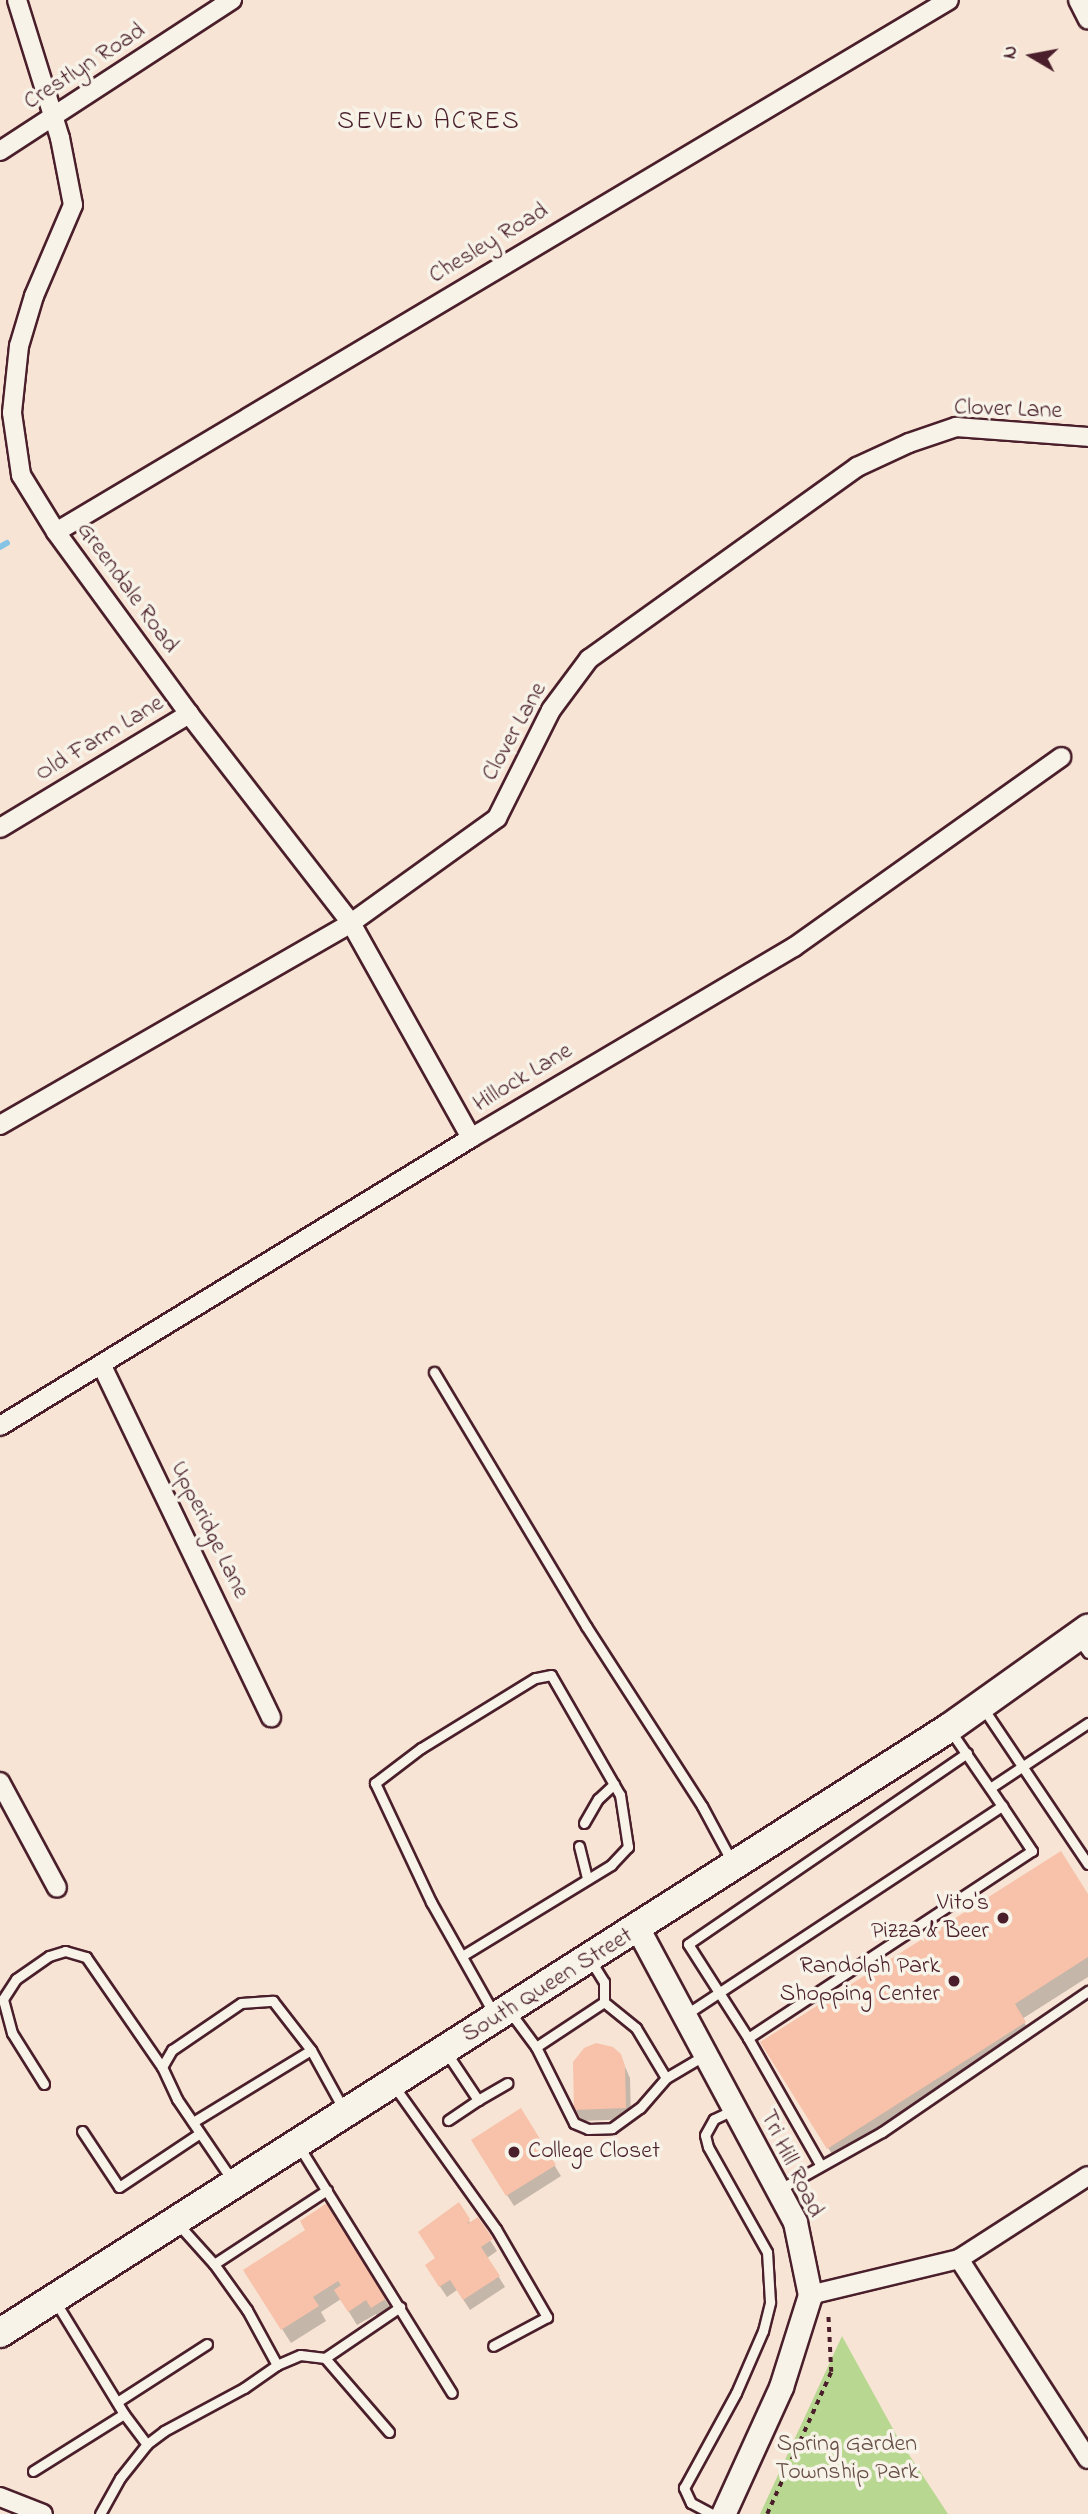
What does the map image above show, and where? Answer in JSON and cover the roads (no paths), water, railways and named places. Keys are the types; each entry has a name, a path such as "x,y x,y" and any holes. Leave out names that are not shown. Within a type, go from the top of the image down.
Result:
{"main road":[{"name":"South Queen Street","path":"0,2333 590,1960 1084,1640"}],"street":[{"name":"Greendale Road","path":"18,0 60,138 73,205 34,296 19,346 12,413 21,475 56,532 189,714 351,923 471,1138"},
{"name":"Crestlyn Road","path":"0,150 232,0"},
{"name":"Chesley Road","path":"56,532 949,0"},
{"path":"1077,0 1088,20"},
{"name":"Clover Lane","path":"0,1125 351,923 497,817 551,710 589,659 857,467 909,443 956,428 1088,438"},
{"name":"Old Farm Lane","path":"0,828 189,714"},
{"name":"Hillock Lane","path":"0,1426 471,1138 794,947 1061,757"},
{"name":"Upperidge Lane","path":"102,1366 271,1717"},
{"path":"0,1782 57,1888"},
{"name":"Tri Hill Road","path":"638,1929 795,2221 818,2294 723,2514"},
{"path":"818,2294 959,2259 1088,2176"},
{"path":"959,2259 1088,2459"},
{"path":"0,2497 43,2514"}],"lane":[{"path":"434,1372 586,1626 702,1806 734,1866"},
{"path":"462,1956 611,1865 628,1847 620,1795 551,1675 535,1678 443,1734 375,1783 431,1902 462,1956 503,2014 536,2048 574,2123 588,2129 612,2128 640,2108 666,2078 707,2054"},
{"path":"982,1707 1088,1864"},
{"path":"990,1788 1088,1723"},
{"path":"748,2038 1032,1850 949,1728"},
{"path":"821,2164 748,2038 688,1944 967,1753"},
{"path":"584,1823 598,1799 614,1784"},
{"path":"685,2015 1002,1805"},
{"path":"579,1846 587,1879"},
{"path":"44,2084 12,2033 3,1999 16,1979 49,1956 65,1951 86,1958 162,2067 177,2099 235,2184"},
{"path":"590,1960 604,1982 604,2002"},
{"path":"779,2190 882,2132 1088,1992"},
{"path":"162,2067 172,2050 241,2003 273,2001 311,2050 346,2113"},
{"path":"536,2048 604,2002"},
{"path":"604,2002 636,2028 666,2078"},
{"path":"193,2122 311,2050"},
{"path":"445,2051 478,2100"},
{"path":"449,2120 508,2082"},
{"path":"393,2085 496,2229 547,2317 493,2346"},
{"path":"712,2514 691,2503 684,2488 736,2393 763,2331 770,2302 767,2252 708,2147 705,2135 714,2119 736,2109"},
{"path":"82,2131 119,2187 200,2133"},
{"path":"298,2144 452,2393"},
{"path":"214,2264 327,2190"},
{"path":"176,2222 214,2264 247,2310 277,2365"},
{"path":"53,2299 124,2414 147,2444"},
{"path":"100,2514 120,2478 147,2444 164,2431 244,2388 277,2365 300,2355 325,2358 400,2308"},
{"path":"117,2402 207,2344"},
{"path":"325,2358 389,2432"},
{"path":"33,2471 124,2414"}],"waterway":[{"path":"0,547 7,543"}],"place":[{"name":"Vito's Pizza & Beer","path":"1003,1918"},
{"name":"Randolph Park Shopping Center","path":"954,1981"},
{"name":"College Closet","path":"514,2152"}],"district":[{"name":"SEVEN ACRES","path":"429,123"}],"park label":[{"name":"Spring Garden Township Park","path":"847,2459"}]}
